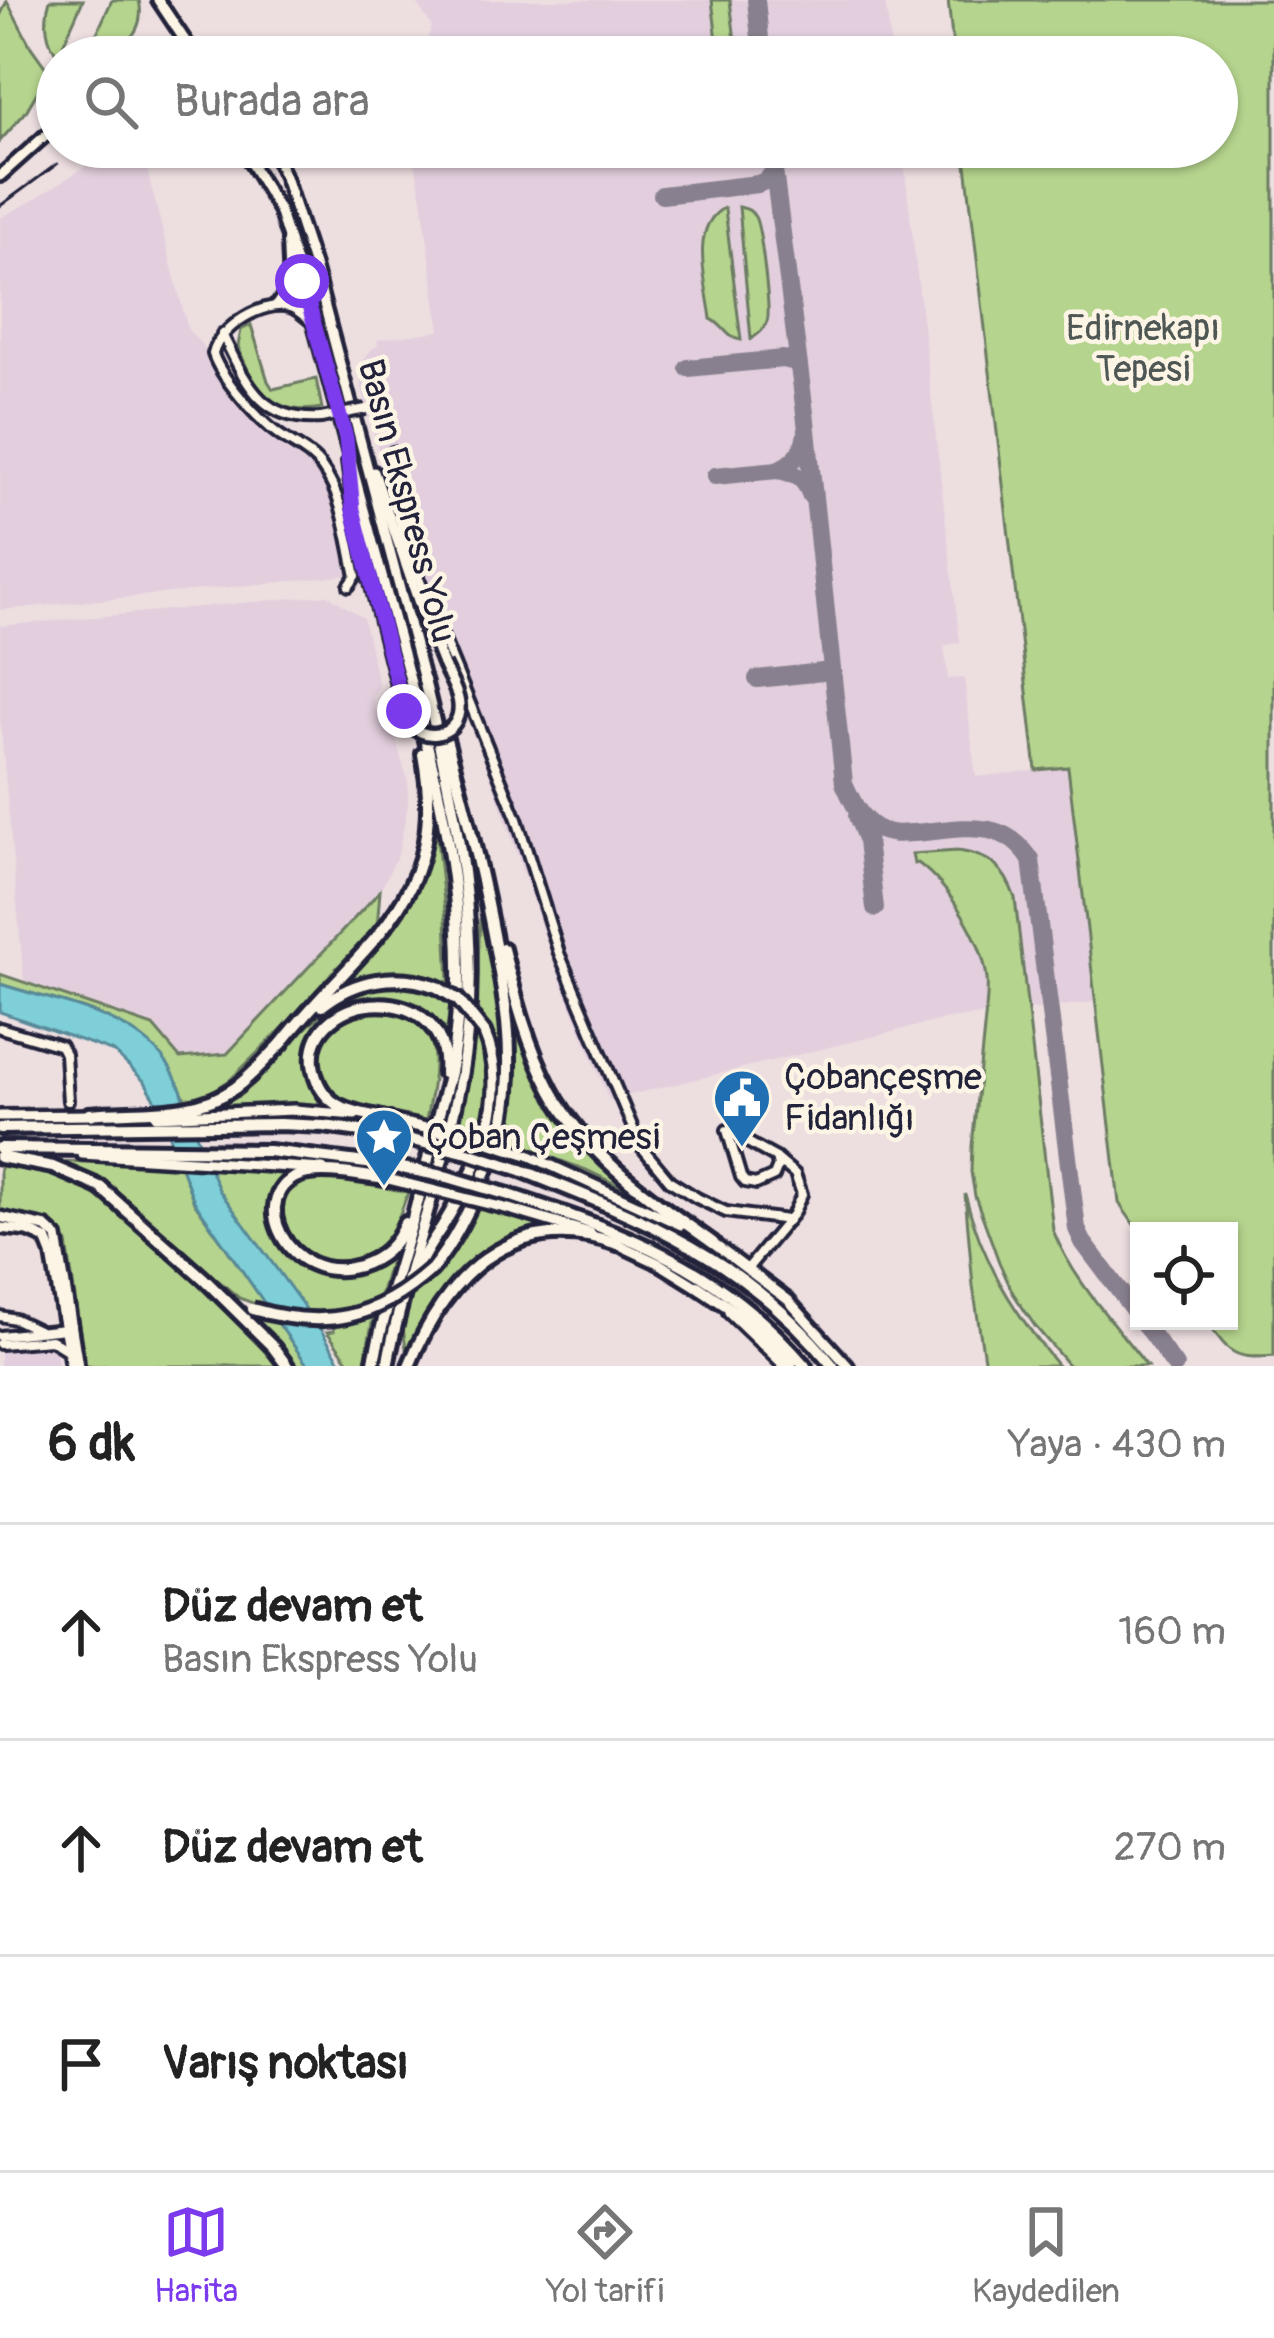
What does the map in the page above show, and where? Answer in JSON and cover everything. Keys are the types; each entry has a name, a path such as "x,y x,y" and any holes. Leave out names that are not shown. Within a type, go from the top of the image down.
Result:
{"highway":[{"path":"203,1278 252,1309 305,1319 346,1318 383,1305 432,1269 451,1243 504,1123 510,1040 500,969 455,770 424,680"},
{"name":"Basın Ekspress Yolu","path":"377,1365 398,1319 454,1108 465,1046 470,972 462,850 424,680"},
{"path":"281,1044 375,941 414,877 428,812 415,698"},
{"name":"Basın Ekspress Yolu","path":"377,1365 388,1296 419,1193 454,1046 459,982 447,831 415,698"},
{"path":"488,908 538,1062 554,1095 602,1156 713,1244"},
{"path":"89,1114 204,1104 234,1089 329,1000 359,984 415,980 458,1000 484,1032 492,1053 492,1114 466,1183 417,1268 398,1319"},
{"path":"390,1120 332,1102 316,1081 313,1059 318,1036 335,1018 356,1008 399,1005 434,1030 445,1064 438,1116"},
{"path":"0,1128 324,1126 468,1153 650,1222 702,1251 766,1297 832,1366"},
{"path":"0,1153 38,1148 269,1150 448,1177 620,1232 692,1269 750,1311 800,1366"},
{"path":"0,1153 53,1167 100,1187 203,1278 287,1366"},
{"path":"388,1179 300,1176 278,1198 276,1223 282,1238 318,1268 357,1266 380,1256 394,1243 419,1193"},
{"path":"409,1366 450,1292 486,1259 527,1239 556,1232 618,1244"},
{"path":"697,1286 743,1317 800,1366"}],"main road":[{"path":"158,0 182,36"},
{"path":"0,176 36,142"},
{"name":"Basın Ekspress Yolu","path":"253,168 278,210 316,326 415,698"},
{"name":"Basın Ekspress Yolu","path":"280,168 314,266 424,680"},
{"path":"346,438 353,510 410,724 426,734 441,734 456,722 459,703 380,487 366,463"},
{"path":"0,1116 293,1110 390,1120 483,1141 527,1155 670,1219 713,1244 801,1313 848,1366"},
{"path":"38,1148 297,1166 388,1179 566,1224 618,1244 697,1286 785,1366"},
{"path":"0,1217 46,1227 57,1237 75,1366"},
{"path":"0,1228 46,1239 75,1366"}],"street":[{"path":"275,306 289,286 287,240"},
{"path":"316,326 296,309 275,306 236,322 222,334 213,354 221,371 268,426 313,458 330,482 356,576 349,586"},
{"path":"222,334 262,402 289,417 321,418 366,409"},
{"path":"393,452 404,542 517,819 559,952 640,1145 670,1181 697,1198 726,1212 788,1220"},
{"path":"0,1028 61,1046 68,1101"},
{"path":"748,1268 800,1204 802,1194 795,1174 776,1158 727,1130 745,1182 774,1176 776,1158"},
{"path":"0,1316 38,1330 69,1352"},
{"path":"0,1340 64,1329"},
{"path":"0,1340 51,1340"}],"shaded area":[{"path":"415,0 885,0 889,36 428,36 432,27"},
{"path":"83,168 146,168 188,330 209,353 215,372 272,440 313,464 329,491 350,575 0,610 0,218"},
{"path":"416,168 904,168 960,643 944,645 948,679 964,678 976,777 1068,767 1095,1002 946,1019 609,1100 551,955 460,685 403,546 359,376 377,340 440,331"},
{"path":"328,595 363,618 379,687 373,695 375,710 390,719 408,783 398,854 380,891 227,1054 180,1059 153,1026 24,981 0,718 0,626"},
{"path":"53,1339 59,1366 0,1366 0,1347"}],"green space":[{"path":"50,0 83,0 67,36 48,36"},
{"path":"112,0 139,0 139,23 132,36 96,36"},
{"path":"712,0 730,0 734,36 716,36"},
{"name":"Edirnekapı Tepesi","path":"948,0 1274,0 1274,1356 1249,1357 1234,1352 1213,1330 1238,1330 1238,1222 1132,1222 1119,1203 1068,767 1036,770 966,168 1238,168 1238,36 952,36"},
{"path":"7,1 36,54 36,94 0,141 0,16"},
{"path":"739,207 755,217 766,281 767,320 751,339"},
{"path":"724,208 741,340 711,319 704,274 706,229"},
{"path":"251,325 273,389 316,379 322,408 278,404 259,387 238,346 241,330"},
{"path":"434,813 449,983 396,973 344,986 415,886"},
{"path":"958,851 995,865 1015,898 1053,1230 1083,1284 1147,1366 1069,1366 1035,1326 999,1262 971,1172 987,998 984,964 963,915 930,873 914,864 912,854"},
{"path":"380,891 377,928 319,992 230,1080 186,1100 170,1071 132,1032 85,1009 0,984 0,974 153,1026 180,1058 227,1054"},
{"path":"480,918 499,996 503,1066 476,1008"},
{"path":"398,985 432,992 450,1003 447,1030 422,1009 400,999 350,1004 319,1026 310,1042 306,1059 319,1099 317,1107 220,1104 265,1070 320,1015 367,991"},
{"path":"513,1005 556,1108 587,1149 630,1191 504,1140 516,1076"},
{"path":"368,1011 413,1019 432,1043 433,1078 426,1120 353,1107 335,1097 322,1081 317,1060 321,1040 336,1023"},
{"path":"473,1026 486,1078 482,1133 457,1128"},
{"path":"47,1161 180,1164 194,1202 269,1309 239,1298 103,1183"},
{"path":"207,1165 294,1172 274,1202 276,1235 284,1250 311,1270 330,1274 355,1271 392,1254 379,1299 334,1315 308,1315 219,1190"},
{"path":"0,1166 58,1178 110,1204 222,1307 277,1366 85,1366 67,1243 47,1223 0,1212"},
{"path":"325,1177 408,1192 384,1243 364,1256 332,1264 298,1248 287,1235 280,1205 301,1182"},
{"path":"965,1194 1001,1285 1058,1366 985,1366"},
{"path":"476,1206 546,1225 497,1242 460,1271 431,1309 407,1355 403,1328 412,1295 439,1267"},
{"path":"247,1313 277,1321 308,1366 295,1366"},
{"path":"373,1318 364,1366 352,1366 327,1332 334,1331 334,1326"}],"water":[{"path":"0,984 97,1014 141,1037 159,1053 179,1086 219,1190 343,1366 308,1366 194,1201 145,1082 114,1052 0,1012"}],"taxiway":[{"path":"756,0 760,36"},
{"path":"774,168 844,783 861,814 880,830 898,834 978,828 1007,836 1031,860 1077,1229 1130,1305"},
{"path":"662,195 758,184 774,171"},
{"path":"688,368 783,359 799,367"},
{"path":"805,438 795,458 777,470 799,477 811,496"},
{"path":"715,476 788,469"},
{"path":"757,679 832,671"},
{"path":"857,816 867,841 875,908"},
{"path":"1149,1330 1175,1366"}],"railway":[{"path":"0,206 52,168"}],"place":[{"name":"Çobançeşme Fidanlığı","path":"742,1149"},
{"name":"Çoban Çeşmesi","path":"384,1188"}],"route":[{"path":"302,281 346,438 353,510 404,711"}]}
